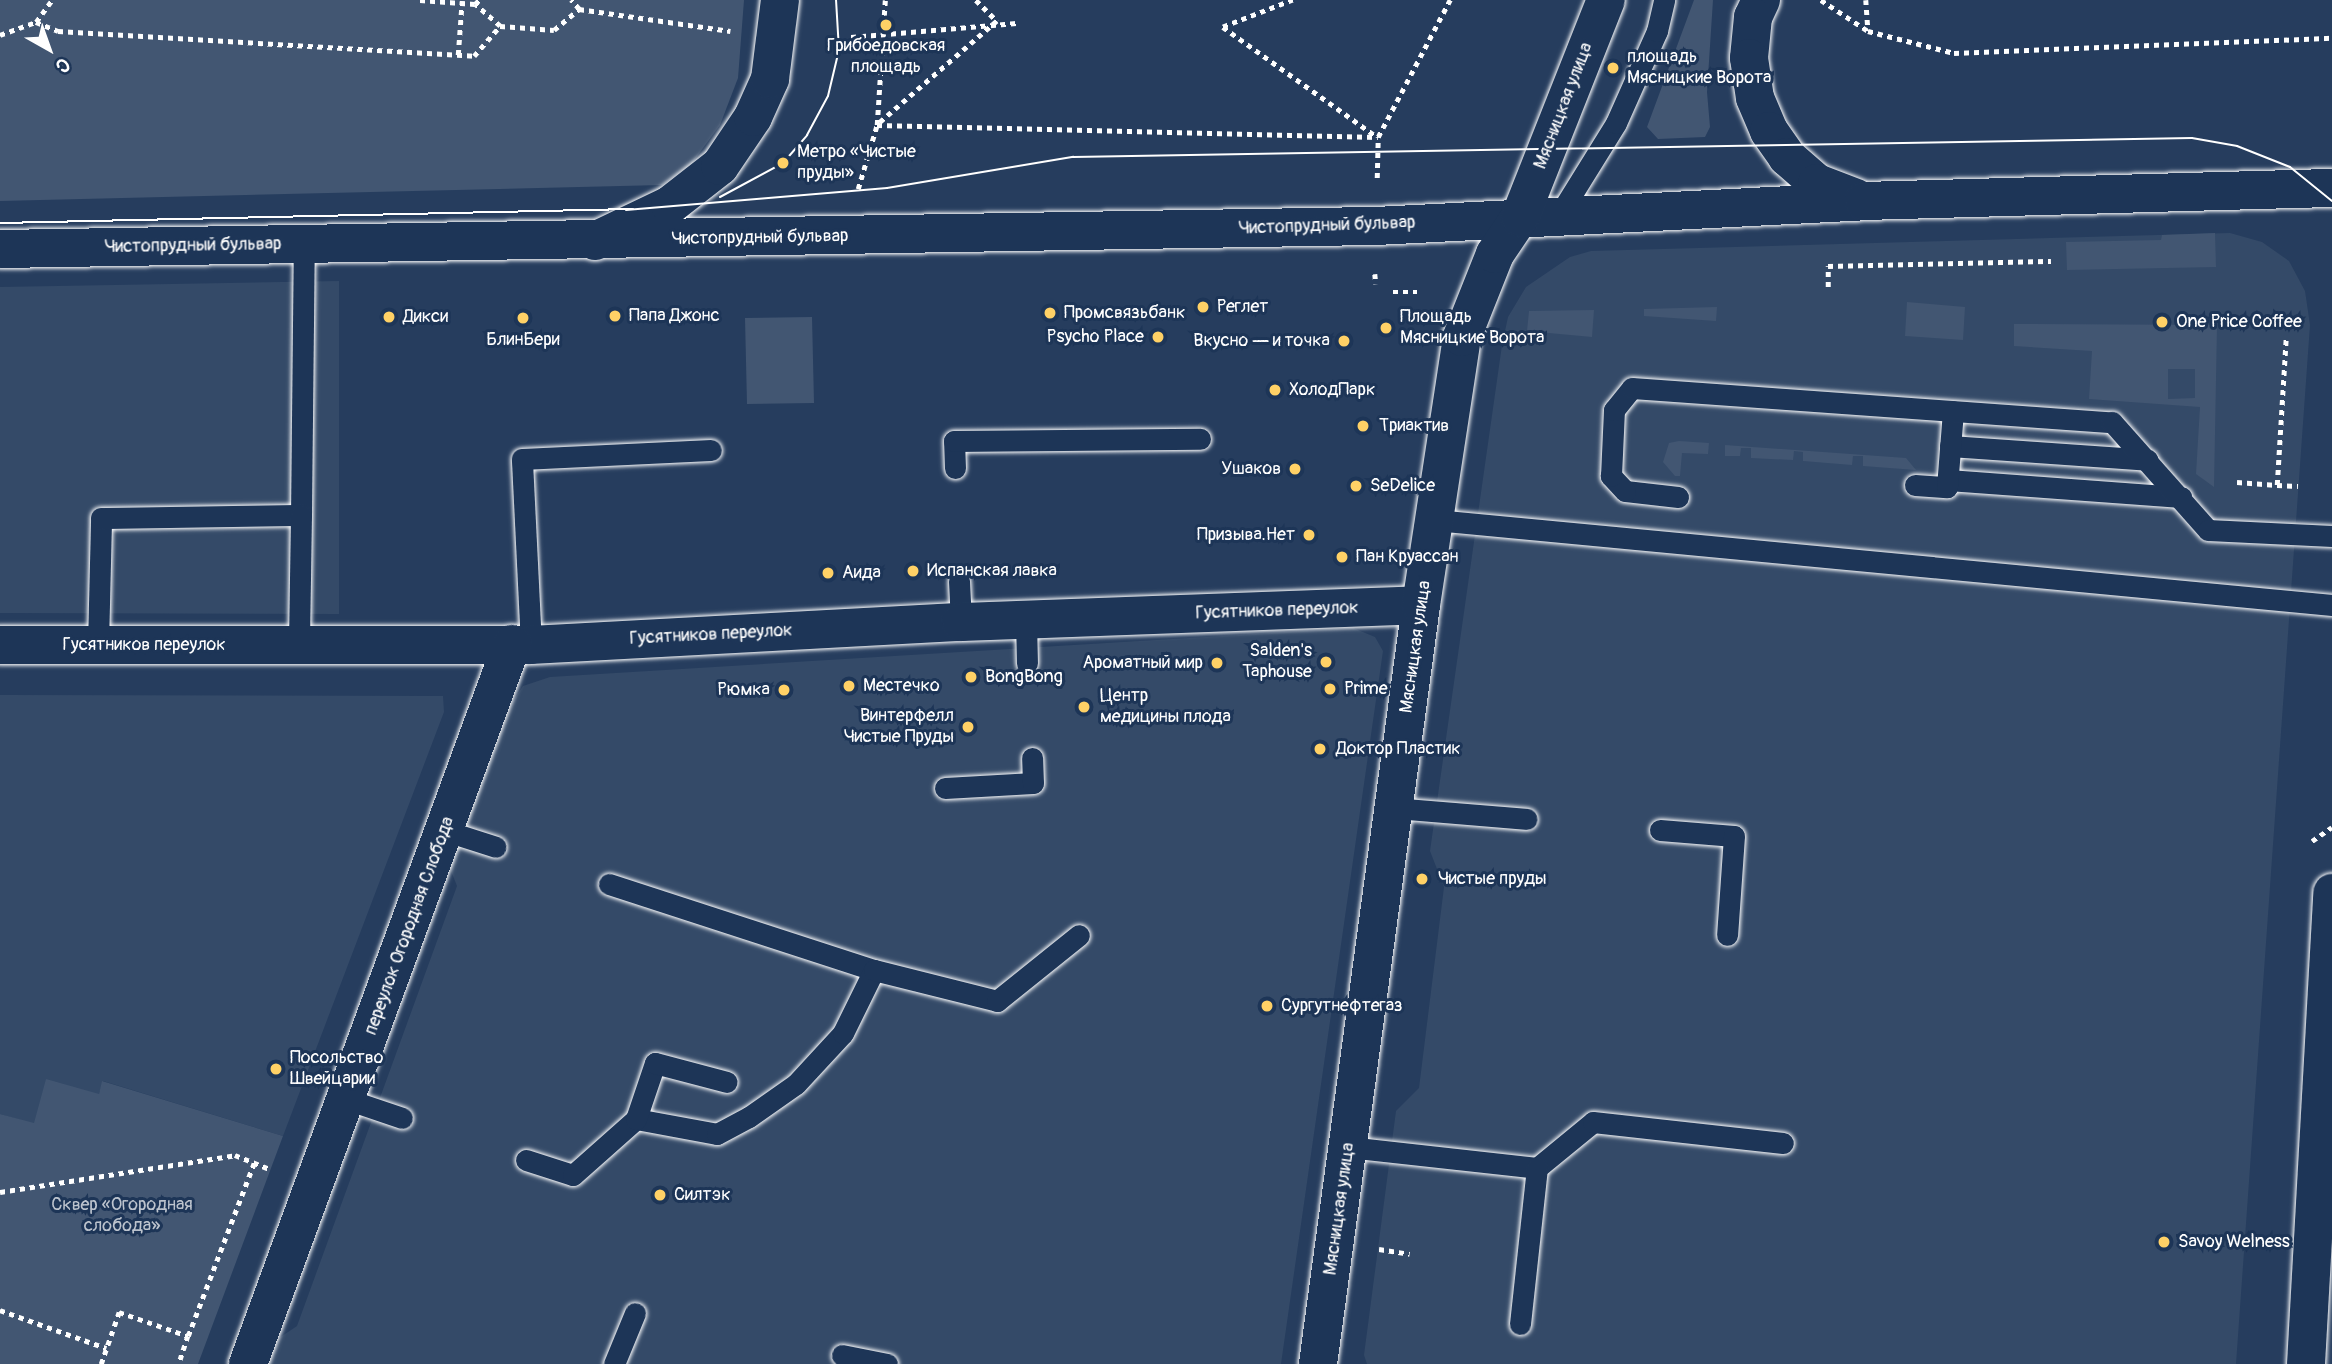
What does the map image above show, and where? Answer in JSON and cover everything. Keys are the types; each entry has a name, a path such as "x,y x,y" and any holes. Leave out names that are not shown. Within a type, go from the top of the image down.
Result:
{"street":[{"path":"595,241 670,205 720,166 753,117 770,79 780,0"},
{"name":"Мясницкая улица","path":"1318,1364 1421,605 1462,337 1495,254 1520,217 1606,0"},
{"path":"1760,0 1753,17 1749,58 1755,98 1769,131 1787,158 1817,183 1864,201"},
{"name":"Чистопрудный бульвар","path":"0,249 1376,226 1864,201 2332,188"},
{"name":"Гусятников переулок","path":"0,645 522,645 961,622 1421,605"},
{"name":"переулок Огородная Слобода","path":"248,1364 446,831 522,645"},
{"path":"2306,1364 2314,1226 2326,1102 2332,893"},
{"path":"2314,1226 2320,1206 2332,1190"}],"lane":[{"path":"1559,215 1616,123 1657,31 1664,0"},
{"path":"299,646 304,244"},
{"path":"1678,497 1625,491 1611,476 1614,410 1632,388 2112,422 2208,530 2332,536"},
{"path":"1948,484 1953,411"},
{"path":"955,468 954,441 1200,439"},
{"path":"1950,446 2148,460"},
{"path":"522,645 522,459 711,450"},
{"path":"1914,485 1948,484 2181,497"},
{"path":"98,645 101,518 301,515"},
{"path":"1435,520 2332,605"},
{"path":"959,581 961,622"},
{"path":"1026,620 1027,663"},
{"path":"945,789 1032,783 1032,758"},
{"path":"1394,808 1527,819"},
{"path":"1660,830 1734,836 1727,935"},
{"path":"446,831 496,847"},
{"path":"609,884 874,970 997,1001 1079,935"},
{"path":"636,1119 717,1134 749,1117 796,1084 844,1033 874,970"},
{"path":"526,1160 573,1175 636,1119 655,1063 727,1082"},
{"path":"346,1099 402,1118"},
{"path":"1520,1324 1537,1168 1593,1122 1783,1143"},
{"path":"1348,1147 1537,1168"},
{"path":"614,1364 635,1313"},
{"path":"842,1355 887,1364"}],"path":[{"path":"0,36 36,22 52,0"},
{"path":"420,0 477,2 500,26 554,30 579,9"},
{"path":"571,0 579,9 742,33"},
{"path":"855,198 877,125 885,0"},
{"path":"976,0 997,22"},
{"path":"1293,0 1223,27 1378,137"},
{"path":"1377,190 1378,137 1450,0"},
{"path":"1821,0 1868,32 1954,53 2332,38"},
{"path":"1867,0 1868,32"},
{"path":"458,55 461,1"},
{"path":"36,22 58,31 474,56 500,26"},
{"path":"877,125 997,22"},
{"path":"851,37 883,38 997,22 1016,23"},
{"path":"877,125 1378,137"},
{"path":"1828,287 1828,266 2052,261"},
{"path":"1375,273 1376,284"},
{"path":"1393,292 1417,292"},
{"path":"2277,485 2286,337"},
{"path":"2237,482 2298,486"},
{"path":"2312,841 2332,827"},
{"path":"0,1192 235,1155 279,1172"},
{"path":"178,1364 254,1163"},
{"path":"1378,1249 1410,1254"},
{"path":"0,1310 106,1348"},
{"path":"101,1364 119,1312 188,1336"}],"shaded area":[{"path":"2230,233 2262,242 2289,261 2305,291 2310,325 2236,1364 1367,1364 1364,1355 1396,1111 1419,1088 1444,887 1430,851 1502,345 1508,317 1526,287 1570,257 1591,251"},
{"path":"339,281 339,614 0,613 0,287"},
{"path":"1353,628 1375,637 1383,651 1281,1364 263,1364 270,1344 297,1326 457,886 449,866 504,716 523,686 550,677"},
{"path":"0,695 443,696 444,712 283,1136 103,1081 99,1094 34,1124 0,1114"}],"green space":[{"path":"0,0 744,0 738,78 720,125 692,163 662,185 0,201"},
{"path":"1694,0 1713,0 1707,92 1710,127 1705,137 1658,139 1647,127"},
{"path":"2215,233 2216,267 2067,270 2066,242 2161,240 2162,235"},
{"path":"1907,302 1965,307 1963,340 1905,336"},
{"path":"1717,307 1716,321 1644,316 1644,309"},
{"path":"1594,310 1592,337 1527,331 1529,311"},
{"path":"812,317 814,403 747,404 745,318"},
{"path":"2014,324 2217,325 2214,487 2196,474 2200,407 2089,399 2092,351 2014,346","holes":["2168,369 2195,369 2195,398 2168,399"]},
{"path":"1669,443 1709,443 1708,454 1682,453 1680,476 1675,476 1663,462"},
{"path":"1725,445 1906,458 1916,470 1863,466 1863,456 1853,456 1852,465 1803,461 1803,452 1794,451 1793,460 1751,458 1751,448 1741,448 1740,456 1725,456"},
{"name":"Сквер «Огородная слобода»","path":"46,1079 99,1094 102,1081 283,1136 198,1364 0,1364 0,1114 34,1123"}],"tram line":[{"path":"720,197 783,163 807,135 828,96 839,50 836,0"},
{"path":"626,210 887,188 1073,157 2192,138 2237,146 2290,167 2332,201"},
{"path":"0,223 633,209"}],"place":[{"name":"Грибоедовская площадь","path":"886,25"},
{"name":"площадь Мясницкие Ворота","path":"1613,68"},
{"name":"Метро «Чистые пруды»","path":"783,163"},
{"name":"Реглет","path":"1203,307"},
{"name":"Промсвязьбанк","path":"1050,313"},
{"name":"Папа Джонс","path":"615,316"},
{"name":"Дикси","path":"389,317"},
{"name":"БлинБери","path":"523,318"},
{"name":"One Price Coffee","path":"2162,322"},
{"name":"Площадь Мясницкие Ворота","path":"1386,328"},
{"name":"Psycho Place","path":"1158,337"},
{"name":"Вкусно — и точка","path":"1344,341"},
{"name":"ХолодПарк","path":"1275,390"},
{"name":"Триактив","path":"1363,426"},
{"name":"Ушаков","path":"1295,469"},
{"name":"SeDelice","path":"1356,486"},
{"name":"Призыва.Нет","path":"1309,535"},
{"name":"Пан Круассан","path":"1342,557"},
{"name":"Испанская лавка","path":"913,571"},
{"name":"Аида","path":"828,573"},
{"name":"Salden's Taphouse","path":"1326,662"},
{"name":"Ароматный мир","path":"1217,663"},
{"name":"BongBong","path":"971,677"},
{"name":"Местечко","path":"849,686"},
{"name":"Prime","path":"1330,689"},
{"name":"Рюмка","path":"784,690"},
{"name":"Центр медицины плода","path":"1084,707"},
{"name":"Винтерфелл Чистые Пруды","path":"968,727"},
{"name":"Доктор Пластик","path":"1320,749"},
{"name":"Чистые пруды","path":"1422,879"},
{"name":"Сургутнефтегаз","path":"1267,1006"},
{"name":"Посольство Швейцарии","path":"276,1069"},
{"name":"Силтэк","path":"660,1195"},
{"name":"Savoy Welness","path":"2164,1242"}]}
